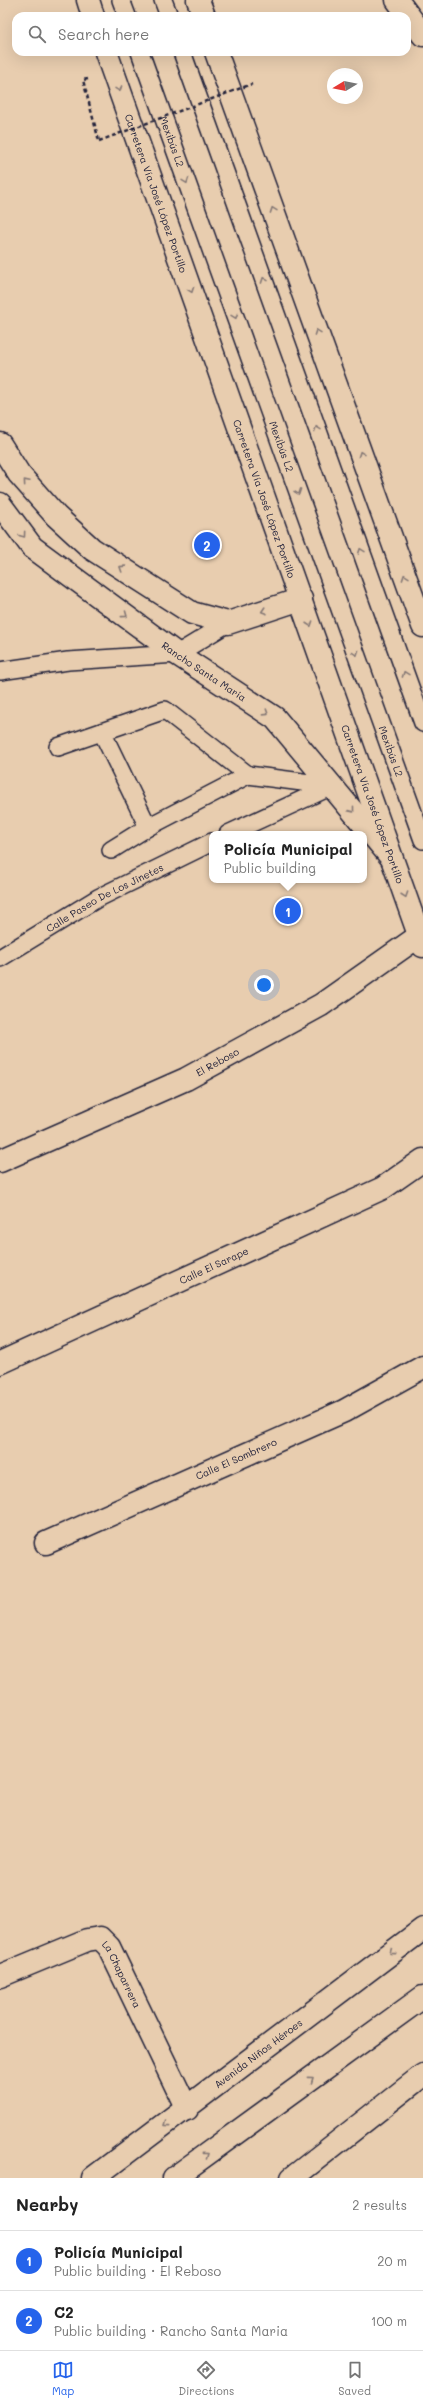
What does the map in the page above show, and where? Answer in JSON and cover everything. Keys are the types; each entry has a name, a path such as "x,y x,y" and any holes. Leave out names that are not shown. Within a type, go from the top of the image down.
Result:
{"street":[{"path":"88,0 92,12"},
{"path":"198,0 202,12"},
{"path":"397,0 406,12"},
{"path":"411,18 423,34"},
{"name":"Carretera Vía José López Portillo","path":"107,56 421,941"},
{"path":"217,56 422,621"},
{"path":"0,444 19,474 56,516 92,549 192,613 228,623 301,599"},
{"name":"Rancho Santa Maria","path":"0,504 32,547 177,654 275,718 392,858"},
{"name":"El Reboso","path":"0,1161 186,1079 321,1005 421,941"},
{"name":"Calle El Sarape","path":"0,1363 383,1188 423,1160"},
{"name":"Calle El Sombrero","path":"46,1543 344,1411 423,1367"},
{"name":"Avenida Niños Héroes","path":"93,2178 187,2109 423,1929"},
{"name":"La Chaparrera","path":"0,1976 87,1940 100,1938 109,1947 187,2109"},
{"path":"174,2178 423,1997"},
{"path":"292,2178 423,2075"}],"lane":[{"path":"121,0 126,12"},
{"path":"163,0 168,12"},
{"name":"Mexibús L2","path":"141,56 423,840"},
{"path":"183,56 423,723"},
{"path":"0,671 68,660 177,654 228,623"},
{"path":"58,747 165,710 175,715 210,746 248,775 333,786"},
{"path":"102,732 148,827"},
{"path":"111,850 148,827 248,775"},
{"path":"235,831 333,786"},
{"name":"Calle Paseo De Los Jinetes","path":"0,958 98,898 209,843"}],"path":[{"path":"83,80 99,140 252,84"}],"place":[{"name":"C2","path":"207,545"},
{"name":"Policía Municipal","path":"288,911"}]}
